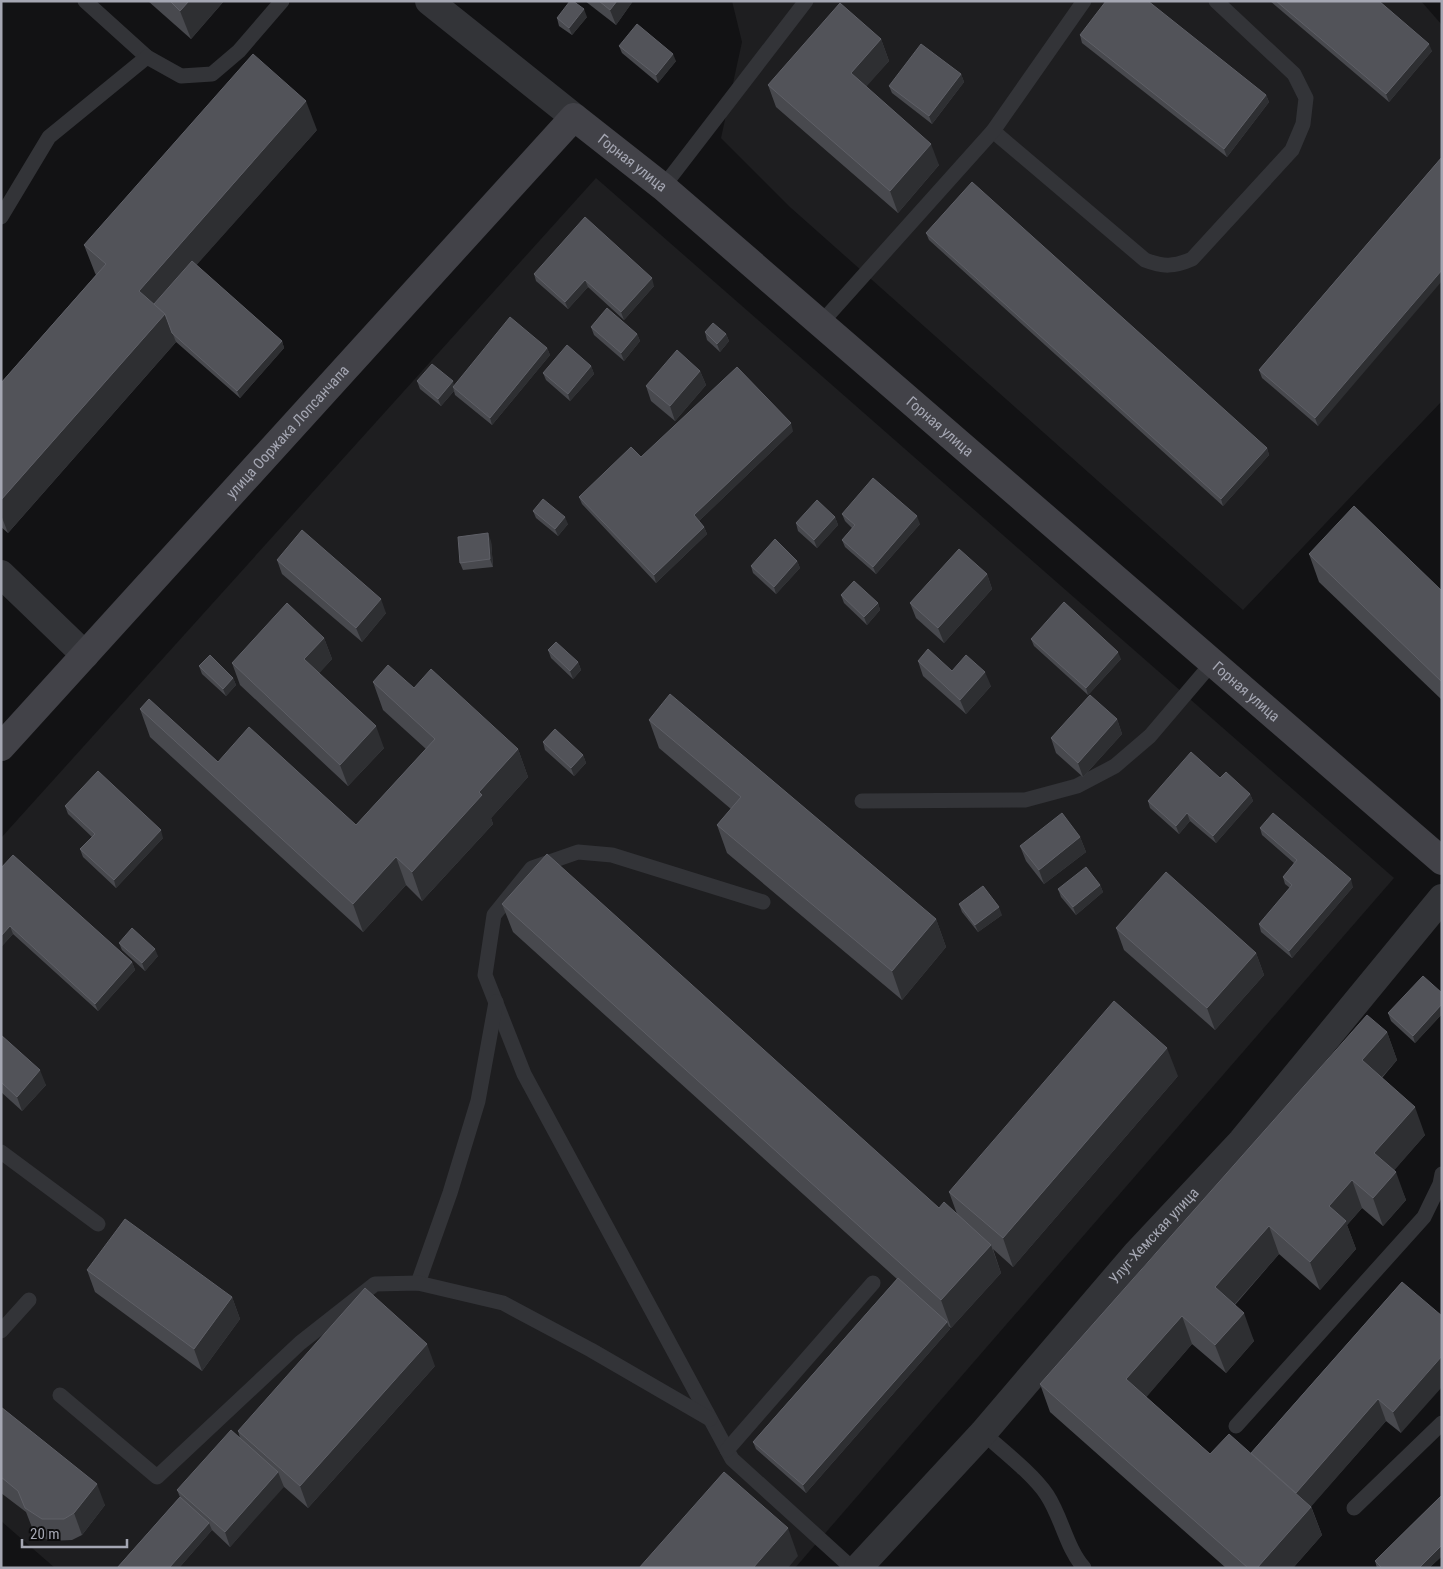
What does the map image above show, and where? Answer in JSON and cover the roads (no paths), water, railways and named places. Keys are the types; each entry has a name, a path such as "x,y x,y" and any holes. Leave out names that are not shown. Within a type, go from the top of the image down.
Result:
{"street":[{"name":"Горная улица","path":"429,1 663,187 1442,861"},
{"name":"улица Ооржака Лопсанчапа","path":"1,748 574,117"},
{"path":"1,574 85,655"},
{"name":"Улуг-Хемская улица","path":"858,1568 983,1433 1136,1254 1242,1141 1442,898"}],"lane":[{"path":"85,1 147,57 181,76 212,74 239,51 282,1"},
{"path":"663,187 806,1"},
{"path":"821,323 993,131 1084,1"},
{"path":"993,131 1145,260 1158,265 1175,267 1192,259 1292,150 1303,124 1306,98 1294,74 1216,1"},
{"path":"1,217 49,137 147,57"},
{"path":"862,801 1025,800 1077,786 1115,766 1150,736 1213,662"},
{"path":"763,902 612,855 578,852 532,868 494,915 485,975 524,1074 732,1459 852,1568"},
{"path":"418,1283 450,1193 478,1101 496,1002"},
{"path":"1,1152 98,1224"},
{"path":"1236,1426 1424,1217 1440,1184 1442,1174"},
{"path":"60,1395 157,1477 300,1343 375,1284 418,1283 503,1304 591,1350 711,1420"},
{"path":"727,1450 873,1283"},
{"path":"1,1331 29,1300"},
{"path":"1354,1508 1442,1423"},
{"path":"983,1433 1047,1494 1076,1558 1084,1568"}]}
